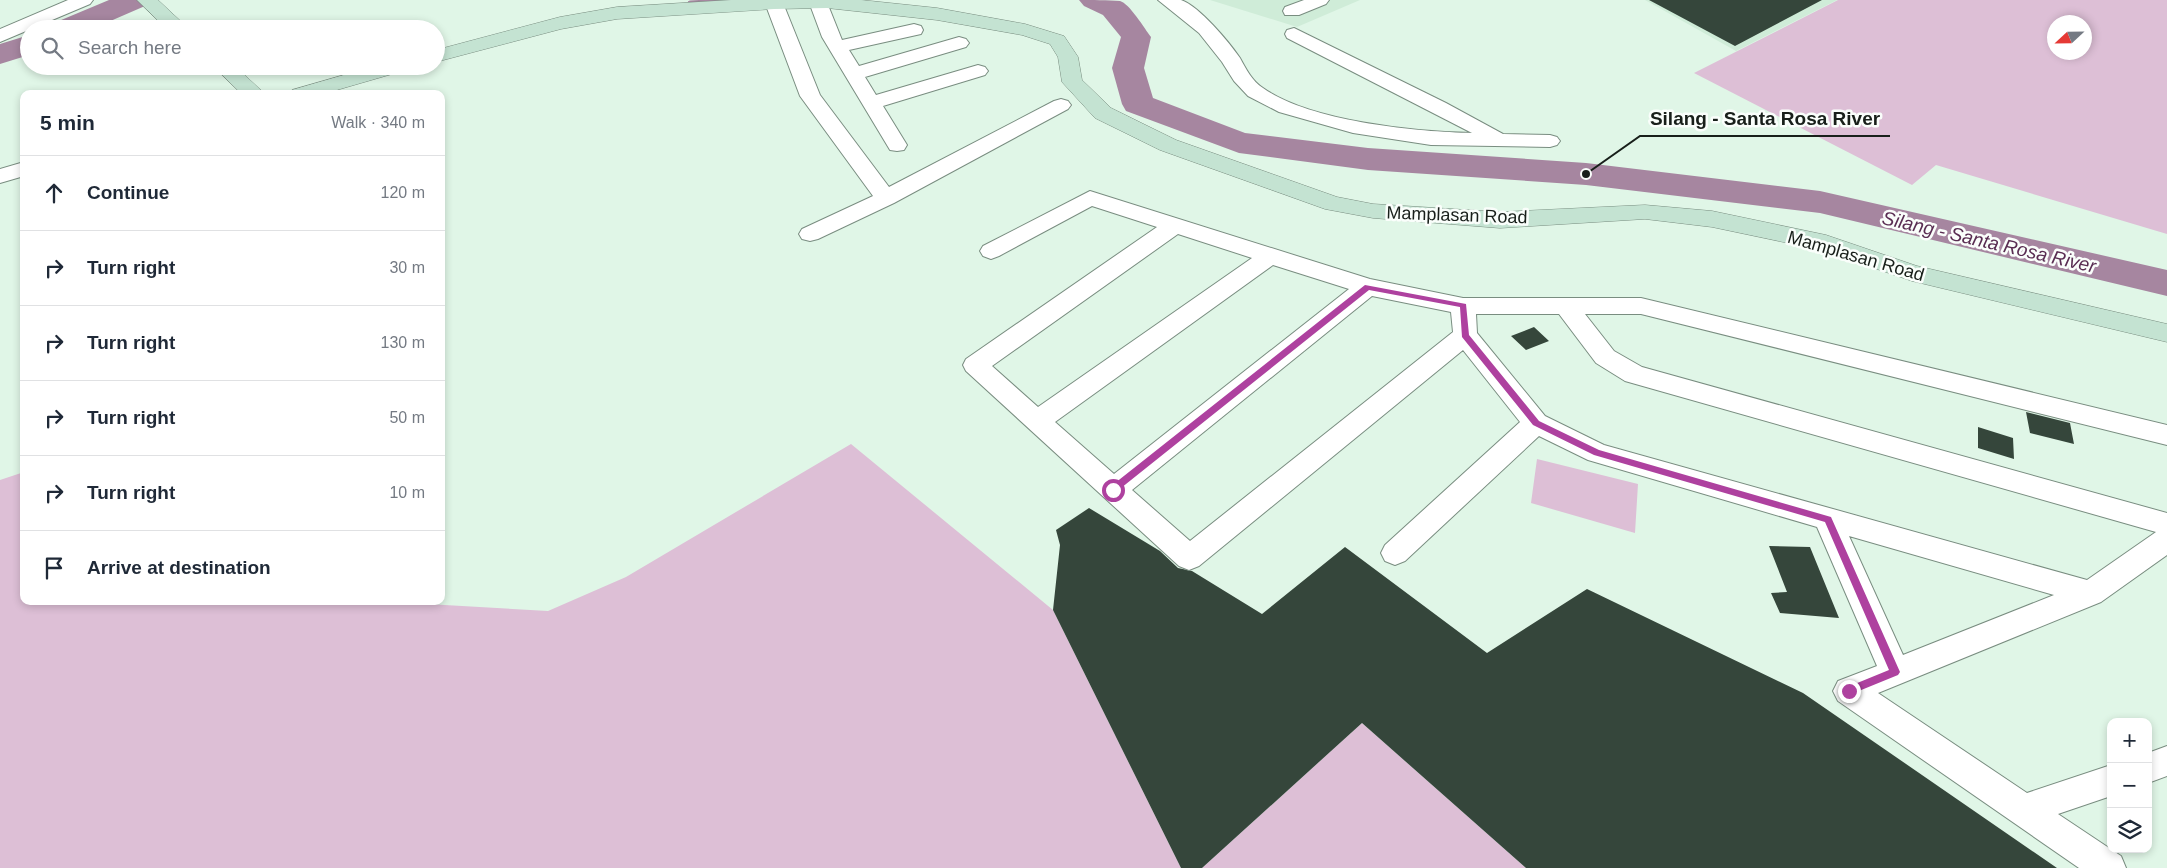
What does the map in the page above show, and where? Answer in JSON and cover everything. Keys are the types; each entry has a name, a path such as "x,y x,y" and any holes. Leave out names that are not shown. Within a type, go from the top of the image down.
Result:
{"street":[{"path":"37,20 84,0"},
{"path":"1167,0 1182,9 1206,30 1231,60 1240,77 1255,92 1286,108 1353,127 1431,140 1550,141"},
{"path":"1292,12 1320,0"},
{"path":"824,1 831,37 897,145"},
{"name":"Mamplasan Road","path":"445,54 560,23 617,13 824,1 937,14 1025,30 1057,40 1068,57 1072,82 1103,113 1168,145 1333,204 1373,211 1500,220 1645,212 1712,218 1826,243 1912,273 2167,333"},
{"path":"774,3 810,96 886,198"},
{"path":"152,5 169,20"},
{"path":"0,36 20,27"},
{"path":"837,47 914,30"},
{"path":"1294,34 1439,107 1501,141"},
{"path":"853,74 959,43"},
{"path":"871,103 978,71"},
{"path":"233,75 250,90"},
{"path":"312,90 367,75"},
{"path":"810,234 886,198 1061,105"},
{"path":"0,176 20,170"},
{"path":"991,251 1090,198 1368,287 1464,306 1641,306 2167,435"},
{"path":"1176,225 975,365 1189,558 1465,336"},
{"path":"1037,421 1270,256"},
{"path":"1113,490 1368,287"},
{"path":"1464,306 1465,336 1536,423 1596,452 2091,593"},
{"path":"1566,306 1605,357 1634,374 2167,524"},
{"path":"1394,554 1536,423"},
{"path":"1828,519 1895,672"},
{"path":"2109,868 1849,691 2091,593 2167,540"},
{"path":"2152,767 2167,762"},
{"path":"2024,810 2107,781"}],"shaded area":[{"path":"1210,0 1360,0 1297,27"},
{"path":"1645,0 1837,0 1736,51"},
{"path":"1838,0 2167,0 2167,234 1936,165 1912,185 1694,73"},
{"path":"851,444 1053,610 1181,868 0,868 0,480 20,473 20,605 444,605 548,611 626,577"},
{"path":"1537,459 1638,484 1635,533 1531,503"},
{"path":"1362,723 1526,868 1202,868"}],"building":[{"path":"1649,0 1822,0 1735,46"},
{"path":"1534,327 1549,341 1526,350 1511,336"},
{"path":"2026,412 2070,423 2074,444 2030,433"},
{"path":"1978,427 2013,438 2014,459 1978,448"},
{"path":"1089,508 1160,551 1178,568 1192,571 1262,614 1345,547 1487,653 1587,589 1803,693 2057,868 1526,868 1362,723 1202,868 1181,868 1053,610 1060,545 1056,530"},
{"path":"1769,546 1810,547 1839,618 1780,613 1771,593 1787,592"}],"waterway":[{"name":"Silang - Santa Rosa River","path":"87,20 135,0"},
{"path":"690,3 745,0"},
{"name":"Silang - Santa Rosa River","path":"1094,0 1114,9 1136,37 1128,68 1138,104 1239,143 1368,159 1586,174 1820,202 2167,283"},
{"name":"Silang - Santa Rosa River","path":"0,55 20,47"}],"place":[{"name":"Silang - Santa Rosa River","path":"1586,174"}],"route":[{"path":"1113,490 1368,287 1464,306 1465,336 1536,423 1596,452 1828,519 1895,672 1849,691"}]}
